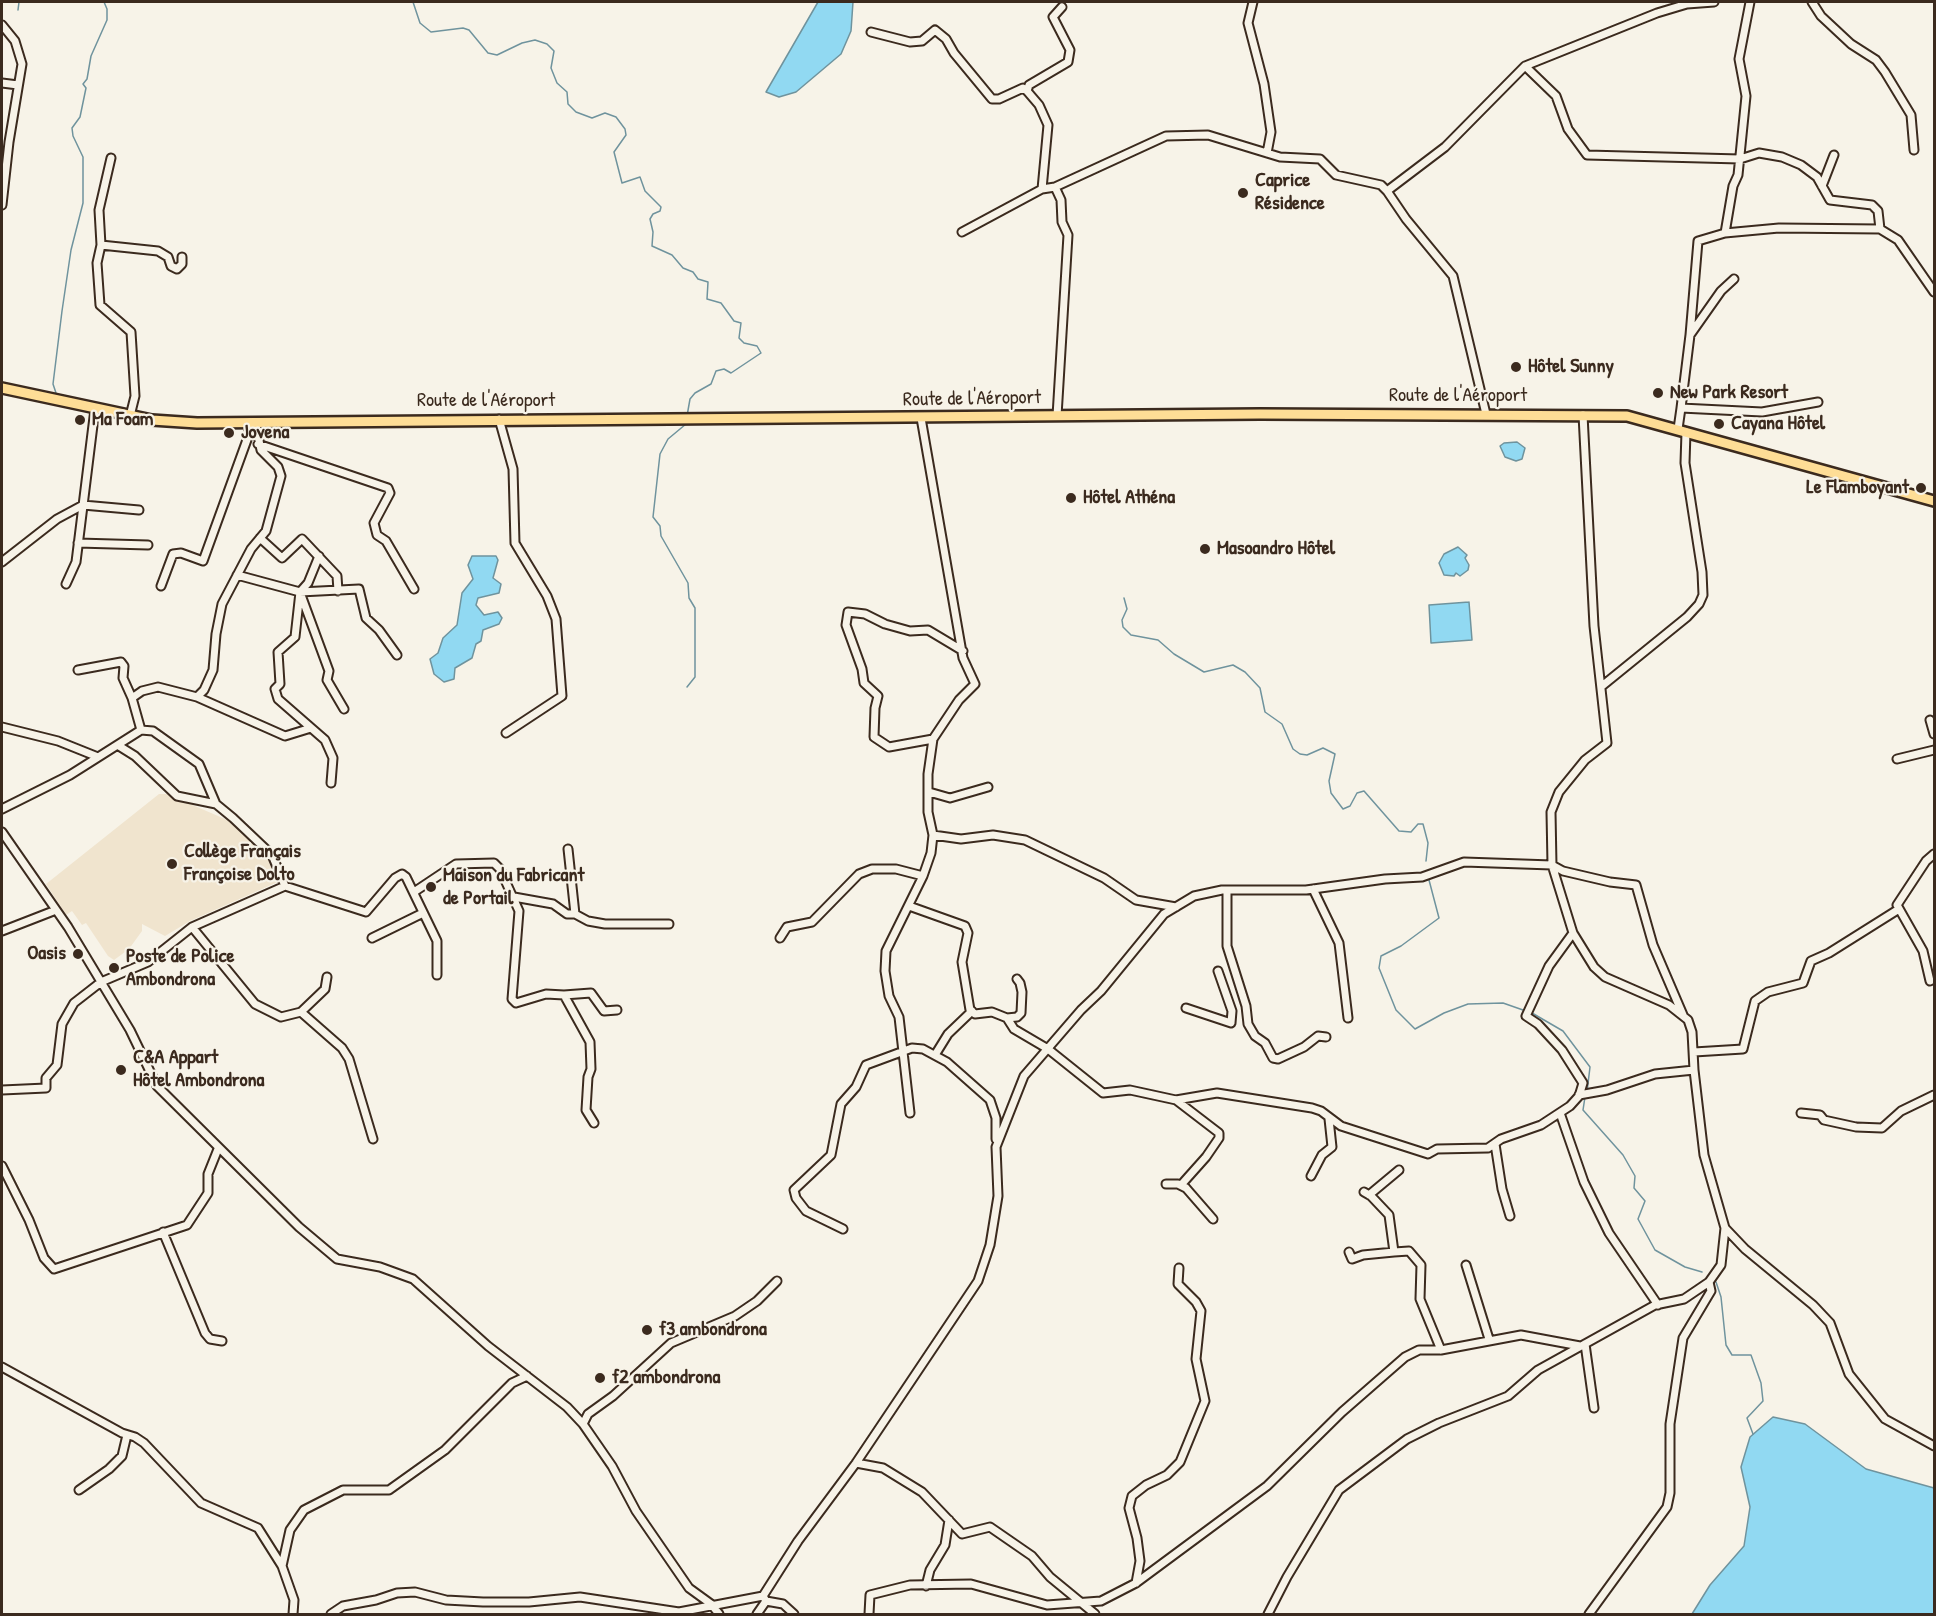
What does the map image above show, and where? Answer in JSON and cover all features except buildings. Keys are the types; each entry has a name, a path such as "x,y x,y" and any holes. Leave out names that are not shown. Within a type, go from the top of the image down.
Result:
{"main road":[{"name":"Route de l'Aéroport","path":"2,388 130,416 175,422 688,417 921,418 1057,413 1627,416 1935,501"}],"street":[{"path":"1253,2 1248,23 1264,84 1271,132 1267,153"},
{"path":"1387,190 1445,147 1525,66 1657,13 1688,4 1714,2"},
{"path":"1725,233 1740,159 1746,96 1739,58 1750,2"},
{"path":"1812,2 1821,16 1851,44 1876,60 1885,72 1911,115 1914,150"},
{"path":"1027,91 1029,85 1068,62 1070,50 1053,17 1062,7"},
{"path":"2,25 20,50 22,64 3,182 2,205"},
{"path":"871,32 910,42 922,41 935,30 946,39 954,54 992,99 999,99 1023,88 1027,91 1039,105 1048,125 1042,189"},
{"path":"1525,66 1556,96 1568,129 1587,155 1740,159 1759,153 1782,157 1801,165 1817,177 1830,201 1872,205 1878,211 1880,229"},
{"path":"2,83 18,85"},
{"path":"962,232 1042,189 1055,187 1166,136 1208,135 1280,157 1320,159 1336,175 1381,185 1387,190 1406,219 1453,276 1486,414"},
{"path":"1822,186 1834,155"},
{"path":"111,158 99,210 101,245 97,263 100,305 131,332 135,396 130,416"},
{"path":"1055,187 1060,200 1062,222 1068,235 1061,388 1057,413"},
{"path":"1602,686 1687,616 1699,604 1703,595 1702,572 1685,463 1681,408 1698,241 1725,233 1779,228 1880,229 1898,240 1935,292"},
{"path":"101,245 158,251 168,257 171,266 177,269 183,264 182,257"},
{"path":"1690,335 1721,291 1734,279"},
{"path":"1681,408 1762,412 1818,402"},
{"path":"66,584 76,562 95,409"},
{"path":"1583,415 1594,626 1607,743 1585,760 1559,792 1551,812 1552,865 1573,933 1585,955 1605,977 1668,1005 1683,1015"},
{"path":"910,1113 899,1017 890,996 885,971 886,951 923,876 931,853 933,835 928,812 928,774 933,739 959,700 975,684 963,655 921,418"},
{"path":"499,419 513,469 515,543 547,596 556,619 562,696 506,733"},
{"path":"197,697 204,690 213,670 216,634 222,604 250,549 266,531 280,476 278,467 258,444 253,422"},
{"path":"161,586 173,554 181,553 203,561 253,422"},
{"path":"258,444 388,488 390,493 374,523 377,536 387,541 414,589"},
{"path":"2,562 57,519 83,505 139,510"},
{"path":"260,538 282,558 302,539 337,576 338,591"},
{"path":"78,543 148,545"},
{"path":"319,556 308,583 300,592 295,637 278,652 280,684 275,689 278,699 325,740 333,758 331,783"},
{"path":"237,575 300,592 359,589 366,618 379,630 397,656"},
{"path":"300,592 329,671 327,680 344,710"},
{"path":"933,739 889,747 874,737 874,708 878,696 864,682 846,625 848,612 865,614 885,624 910,631 928,630 963,655"},
{"path":"78,670 121,662 124,666 123,678 132,698 141,730"},
{"path":"132,698 142,691 158,687 197,697 285,736 311,728"},
{"path":"1930,720 1935,734"},
{"path":"2,727 58,741 98,757"},
{"path":"2,809 70,775 141,730 153,731 199,764 216,804 272,855 285,886"},
{"path":"118,746 135,756 177,796 216,804"},
{"path":"1897,759 1935,750"},
{"path":"929,792 950,798 988,787"},
{"path":"2,832 56,910 101,982 130,1030 157,1086 298,1227 337,1259 380,1267 413,1279 488,1346 567,1407 583,1424 612,1466 636,1511 689,1588 711,1604 719,1614"},
{"path":"933,835 968,839 993,835 1025,840 1104,878 1136,900 1164,907 1178,907"},
{"path":"568,849 575,914"},
{"path":"1930,981 1923,951 1897,905 1918,872 1935,854"},
{"path":"996,1147 1024,1076 1081,1010 1101,992 1164,914 1194,896 1227,890 1313,889 1385,879 1422,878 1464,862 1552,865 1563,871 1599,880 1635,885 1653,945 1692,1032 1704,1155 1725,1228 1721,1265 1709,1282 1684,1299 1658,1305 1583,1345 1538,1370 1508,1396 1439,1423 1407,1439 1339,1490 1287,1577 1268,1614"},
{"path":"414,892 456,864 494,863 514,897 519,911 512,999 516,1003 546,994 591,993 604,1011 617,1010"},
{"path":"780,938 787,927 812,922 826,910 846,885 872,868 896,868 923,876"},
{"path":"2,1090 46,1088 46,1078 57,1065 62,1024 74,1004 101,982 148,962 192,927 285,886 362,912 370,910 388,886 402,874 406,877 438,941 436,975"},
{"path":"1313,889 1339,944 1348,1018"},
{"path":"1227,890 1227,946 1246,1006 1245,1014 1258,1041 1265,1043 1273,1058 1278,1059 1304,1047 1318,1036 1326,1037"},
{"path":"514,897 553,904 567,914 575,914 588,921 605,924 669,924"},
{"path":"909,906 965,926 968,933 963,972 972,1011 975,1014 992,1012 1007,1018 1021,1014 1022,992 1017,979"},
{"path":"1694,1052 1743,1049 1755,1000 1768,992 1803,982 1811,961 1829,953 1899,909"},
{"path":"2,931 56,910"},
{"path":"372,938 423,914"},
{"path":"192,927 255,1004 281,1017 301,1012 325,989 327,978"},
{"path":"1007,1018 1014,1029 1048,1049 1103,1093 1130,1090 1176,1100 1217,1093 1321,1110 1329,1119 1341,1126 1428,1154 1437,1149 1488,1148 1500,1139 1541,1125 1560,1113 1579,1095 1583,1083 1562,1050 1538,1023 1526,1016 1549,966 1573,933"},
{"path":"1186,1008 1231,1023 1232,1011 1218,971"},
{"path":"564,995 590,1042 591,1069 588,1077 586,1110 594,1123"},
{"path":"935,1055 948,1034 972,1011"},
{"path":"1232,1011 1245,1014"},
{"path":"301,1012 342,1047 349,1059 373,1139"},
{"path":"757,1614 798,1541 856,1463 978,1281 990,1245 998,1196 996,1119 990,1100 947,1062 923,1049 904,1050 866,1065 856,1087 841,1104 831,1155 794,1190 796,1198 806,1211 843,1229"},
{"path":"1579,1095 1607,1090 1654,1074 1694,1070"},
{"path":"1801,1113 1820,1115 1824,1120 1856,1127 1882,1128 1901,1111 1935,1095"},
{"path":"1176,1100 1219,1133 1219,1138 1206,1158 1181,1185"},
{"path":"1560,1113 1584,1182 1609,1233 1658,1305"},
{"path":"1311,1176 1322,1155 1332,1147 1329,1119"},
{"path":"1496,1144 1502,1189 1510,1216"},
{"path":"2,1166 29,1220 44,1258 54,1269 187,1225 208,1193 208,1174 218,1149"},
{"path":"1394,1252 1389,1215 1366,1194 1399,1170"},
{"path":"1166,1184 1181,1185 1196,1197 1213,1219"},
{"path":"1725,1228 1745,1249 1813,1305 1830,1323 1849,1374 1885,1419 1935,1446"},
{"path":"163,1232 205,1333 210,1339 222,1341"},
{"path":"1349,1252 1352,1259 1363,1255 1409,1251 1421,1265 1420,1299 1441,1350"},
{"path":"1466,1265 1489,1339"},
{"path":"1136,1583 1140,1561 1129,1508 1132,1496 1146,1485 1167,1475 1180,1462 1205,1401 1196,1359 1201,1311 1196,1302 1178,1284 1179,1268"},
{"path":"583,1424 588,1414 613,1396 671,1343 735,1316 757,1301 777,1281"},
{"path":"1589,1614 1667,1507 1670,1493 1670,1424 1683,1338 1710,1291 1709,1282"},
{"path":"869,1614 870,1595 910,1585 971,1584 1047,1605 1101,1600 1136,1583 1267,1486 1342,1412 1405,1357 1419,1350 1441,1350 1489,1339 1521,1335 1583,1345"},
{"path":"1583,1345 1594,1408"},
{"path":"2,1367 144,1443 201,1503 258,1528 282,1566 294,1600 293,1614"},
{"path":"282,1566 290,1530 304,1510 343,1490 389,1490 445,1450 512,1383 527,1376"},
{"path":"79,1490 109,1469 122,1456 127,1435"},
{"path":"856,1463 882,1468 922,1492 962,1534 990,1527 1032,1556 1050,1577 1095,1614"},
{"path":"926,1586 930,1570 945,1545 949,1520"},
{"path":"331,1614 343,1606 376,1600 396,1593 415,1592 446,1600 483,1602 529,1602 580,1597 651,1610 679,1612 711,1604 765,1599 783,1604 794,1614"}],"shaded area":[{"name":"Collège Français Françoise Dolto","path":"159,794 167,794 225,819 263,844 280,881 190,921 165,936 142,924 142,931 129,949 114,960 108,956 86,923 82,925 72,911 66,915 46,884"}],"water":[{"path":"818,2 853,2 851,31 841,54 796,92 779,97 766,92"},
{"path":"1517,442 1525,448 1522,459 1516,461 1505,457 1500,446 1504,443"},
{"path":"1458,547 1467,555 1465,558 1469,565 1468,570 1460,576 1456,573 1454,576 1444,575 1439,563 1444,554"},
{"path":"472,556 496,556 498,560 493,578 501,584 499,593 478,598 476,605 484,615 498,612 502,618 499,624 483,630 481,641 476,644 472,658 455,668 454,679 444,682 434,674 430,659 438,653 443,638 457,625 462,593 473,579 468,565"},
{"path":"1469,602 1472,640 1431,643 1429,605"},
{"path":"1773,1417 1805,1424 1866,1469 1934,1488 1934,1614 1692,1614 1710,1585 1744,1546 1750,1507 1741,1467 1750,1437"}],"waterway":[{"path":"18,10 19,2"},
{"path":"56,393 53,384 62,311 71,250 83,203 83,157 73,136 72,128 80,117 86,88 83,84 87,79 91,56 107,20 107,9 104,2"},
{"path":"413,2 420,23 431,32 463,28 469,30 488,53 497,55 522,43 535,40 547,44 554,51 551,68 557,83 567,92 568,104 576,112 592,118 605,113 616,117 625,129 626,135 614,152 622,183 640,177 645,191 661,207 660,211 653,214 650,219 653,232 652,246 672,255 683,268 693,272 698,279 708,282 707,299 721,303 734,321 741,323 739,338 744,343 757,346 761,353 731,373 724,369 716,371 711,384 695,393 690,399 687,416"},
{"path":"686,424 668,439 660,454 653,517 660,526 661,536 688,583 689,598 695,608 695,677 687,687"},
{"path":"1124,598 1127,609 1122,620 1123,627 1131,635 1158,640 1174,654 1204,672 1233,665 1245,672 1260,688 1265,712 1282,724 1293,749 1300,754 1307,755 1323,748 1335,754 1329,781 1331,793 1343,809 1350,806 1357,793 1364,791 1399,831 1411,832 1418,824 1423,824 1428,843 1426,861"},
{"path":"1429,880 1439,918 1401,946 1381,956 1379,968 1396,1010 1415,1029 1444,1013 1468,1004 1503,1003 1523,1010"},
{"path":"1532,1013 1563,1031 1590,1067 1587,1092"},
{"path":"1585,1097 1583,1110 1623,1155 1635,1176 1634,1188 1645,1201 1638,1219 1655,1250 1685,1267 1702,1272"},
{"path":"1716,1282 1721,1297 1726,1345 1732,1355 1751,1355 1761,1383 1763,1401 1747,1418 1753,1434"}],"place":[{"name":"Caprice Résidence","path":"1243,193"},
{"name":"Hôtel Sunny","path":"1516,367"},
{"name":"New Park Resort","path":"1658,393"},
{"name":"Ma Foam","path":"80,420"},
{"name":"Cayana Hôtel","path":"1719,424"},
{"name":"Jovena","path":"229,433"},
{"name":"Le Flamboyant","path":"1921,488"},
{"name":"Hôtel Athéna","path":"1071,498"},
{"name":"Masoandro Hôtel","path":"1205,549"},
{"name":"Collège Français Françoise Dolto","path":"172,864"},
{"name":"Maison du Fabricant de Portail","path":"431,887"},
{"name":"Oasis","path":"78,954"},
{"name":"Poste de Police Ambondrona","path":"114,968"},
{"name":"C&A Appart Hôtel Ambondrona","path":"121,1070"},
{"name":"f3 ambondrona","path":"647,1330"},
{"name":"f2 ambondrona","path":"600,1378"}]}
